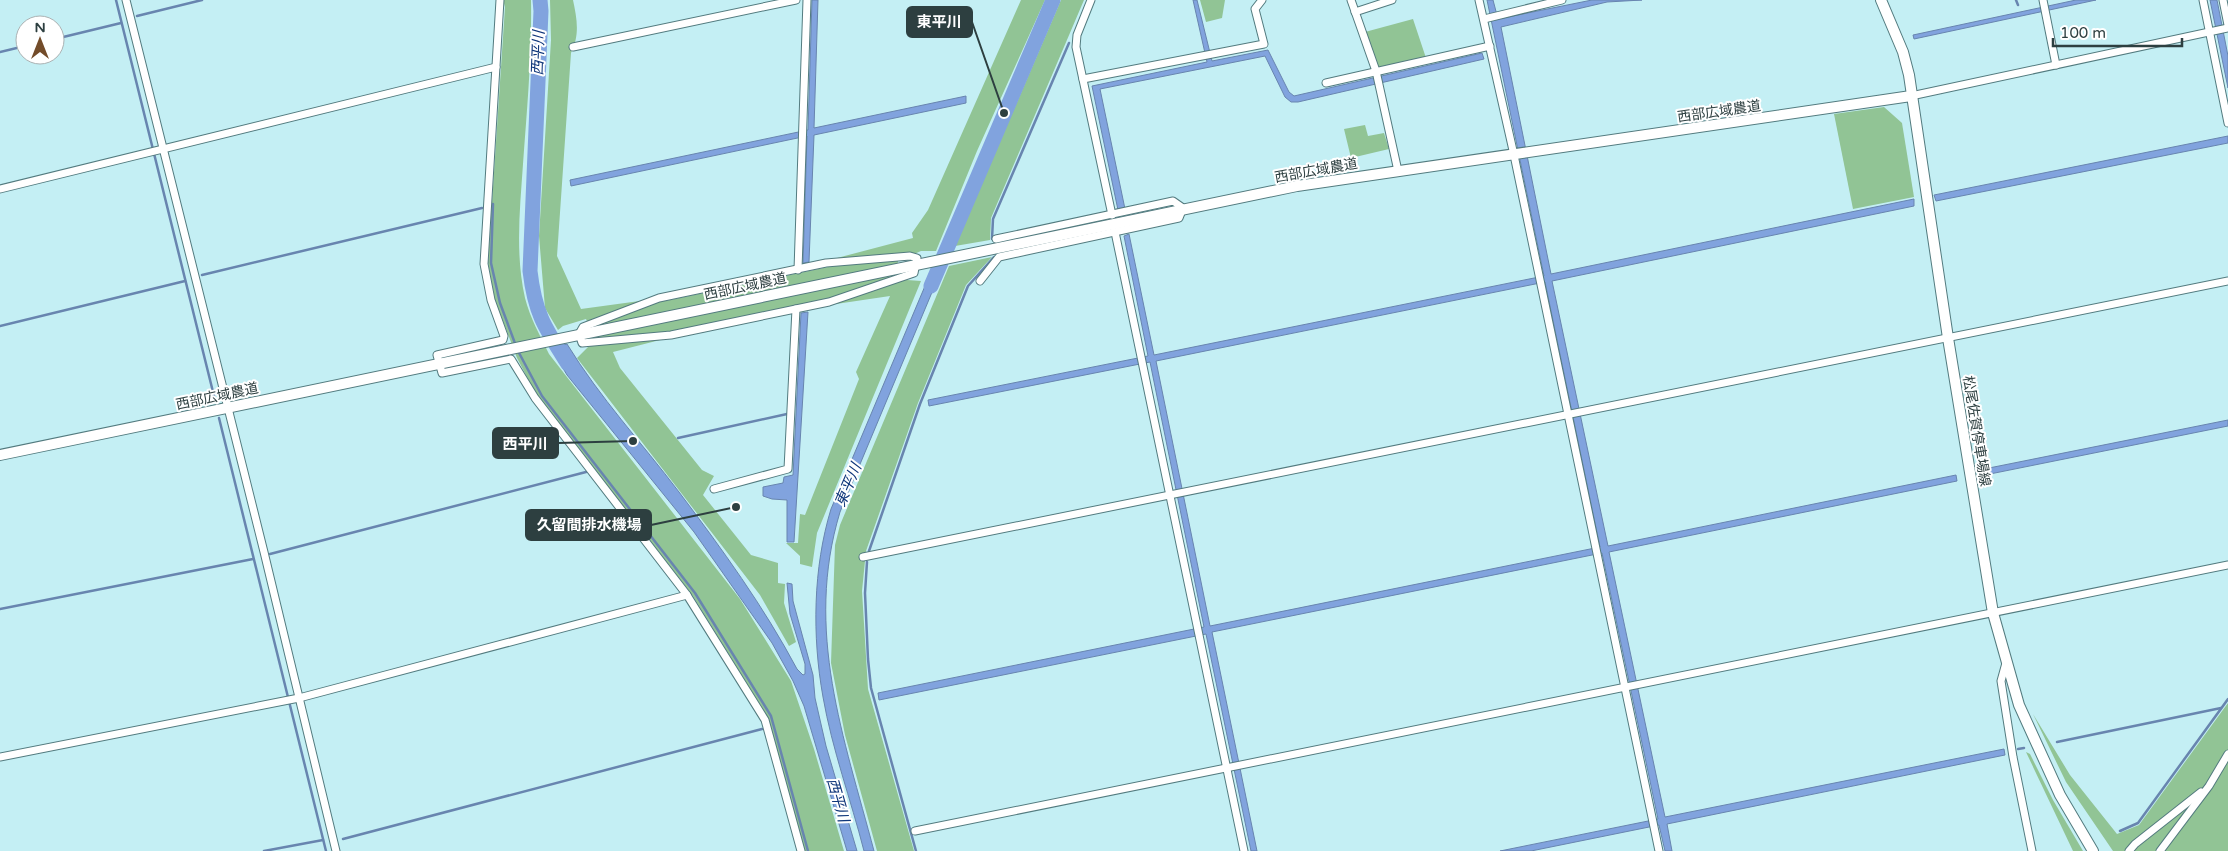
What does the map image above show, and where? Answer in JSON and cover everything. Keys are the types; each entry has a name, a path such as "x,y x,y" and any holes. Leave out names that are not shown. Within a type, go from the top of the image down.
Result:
{"street":[{"path":"126,0 300,698 336,851"},
{"path":"500,0 484,264 491,300 504,336 503,340 437,355 442,373 511,359 535,398 687,595 765,720 801,851"},
{"path":"573,47 796,0"},
{"path":"798,270 807,0"},
{"path":"1091,0 1077,35 1076,47 1112,215"},
{"path":"1083,79 1264,44 1255,9 1262,0"},
{"path":"1351,0 1376,73 1398,171"},
{"path":"1355,12 1392,0"},
{"path":"1479,0 1486,18 1490,46 1659,851"},
{"path":"1486,18 1562,0"},
{"path":"2203,0 2212,32 2228,123"},
{"path":"1911,96 2227,28 2223,0"},
{"name":"松尾佐賀停車場線","path":"1885,3 1903,52 1909,76 1948,338 1993,613 2019,704 2040,756 2060,795 2093,851"},
{"path":"2044,6 2056,65"},
{"path":"1326,83 1490,46"},
{"path":"0,189 496,67"},
{"name":"西部広域農道","path":"0,455 1183,208 1297,186 1911,96"},
{"path":"980,281 999,257 1179,218 1183,208 1172,201 996,239"},
{"path":"1115,232 1173,495 1200,637 1229,767 1244,851"},
{"path":"910,256 917,258 914,273 829,302 671,335 582,343 579,334 583,327 659,298 798,270 826,263 910,256"},
{"path":"863,557 872,557 2228,281"},
{"path":"714,489 788,469 796,309"},
{"path":"915,831 2228,565"},
{"path":"0,757 300,698 687,595"},
{"path":"2006,662 2001,681 2013,757 2032,851"},
{"path":"2160,851 2209,786 2228,754"},
{"path":"2129,851 2135,844 2209,786"}],"green space":[{"path":"503,0 531,0 528,102 519,231 522,281 530,313 549,354 740,599 791,681 814,749 844,851 804,851 768,718 693,596 538,398 517,358 495,300 488,263 505,7"},
{"path":"550,0 573,0 576,20 576,40 571,53 557,256 581,309 647,300 665,301 828,267 837,258 913,238 912,233 928,210 1021,0 1045,0 977,151 936,251 921,251 898,261 897,274 907,280 921,281 817,533 812,567 800,564 800,556 786,543 798,543 800,514 805,515 859,379 856,372 890,296 836,304 831,298 670,332 660,340 613,352 620,368 702,470 714,476 703,495 751,555 778,563 778,583 785,584 784,603 796,642 789,646 760,595 577,358 588,347 597,344 586,319 563,326 558,330 545,308 539,236 551,40"},
{"path":"1061,0 1084,0 991,218 990,240 955,246"},
{"path":"1200,0 1225,0 1222,18 1206,22"},
{"path":"1413,19 1426,58 1378,68 1365,32"},
{"path":"1884,107 1902,123 1914,197 1853,209 1834,114"},
{"path":"1365,125 1368,136 1384,133 1389,149 1351,158 1344,129"},
{"path":"992,257 966,285 918,403 866,551 862,591 868,689 914,851 877,851 845,735 831,663 835,545 840,525 949,266"},
{"path":"2228,703 2228,851 2113,851 2066,782 2033,714 2070,775 2117,834 2139,825"},
{"path":"2026,752 2030,754 2053,800 2083,851 2073,851"}],"water":[{"path":"812,0 818,0 814,128 966,96 966,103 814,135 809,262 803,263 807,136 571,186 570,180 808,130"},
{"path":"1193,0 1197,0 1212,61 1268,50 1289,92 1294,96 1482,53 1484,59 1298,102 1291,102 1285,97 1265,56 1100,89 1125,209 1118,210 1092,86 1207,62"},
{"path":"1487,0 1493,0 1498,19 1592,0 1642,0 1607,2 1501,27 1551,274 1914,199 1914,206 1552,281 1608,546 1956,475 1957,481 1609,552 1665,817 2004,749 2005,755 1667,824 1672,851 1665,851 1659,825 1531,851 1500,851 1658,819 1602,553 1212,632 1257,851 1251,851 1206,634 879,700 878,693 1204,627 1150,362 929,406 928,400 1148,356 1124,236 1129,234 1154,355 1544,276","holes":["1545,282 1600,547 1210,626 1156,361"]},
{"path":"2076,0 2096,0 1914,39 1913,35"},
{"path":"2210,0 2217,0 2228,56 2228,88"},
{"path":"2228,136 2228,143 1936,201 1934,195"},
{"path":"943,266 840,512 830,556 826,599 827,641 832,683 841,725 874,851 864,851 831,736 819,674 816,602 821,555 831,509 933,267"},
{"path":"808,312 794,542 787,542 787,500 763,496 763,487 783,483 784,477 793,475 801,313"},
{"path":"567,344 607,402 679,492 727,557 771,623 797,669 803,675 805,674 805,664 790,614 787,583 792,584 793,601 813,675 815,698 826,746 857,851 847,851 804,706 793,681 772,643 694,532 567,375 551,348"},
{"path":"2228,420 2228,426 1980,476 1979,470"}],"waterway":[{"path":"116,0 215,400"},
{"path":"137,16 202,0"},
{"name":"西平川","path":"540,0 530,271 535,299 542,320 568,364"},
{"name":"東平川","path":"931,286 1053,0"},
{"path":"2016,0 2018,5"},
{"path":"65,37 121,23"},
{"path":"992,239 993,219 1069,43"},
{"path":"0,52 15,48"},
{"path":"493,204 491,263 500,303 516,346"},
{"path":"202,275 482,208"},
{"path":"869,551 920,404 968,286 994,257"},
{"path":"0,326 185,281"},
{"path":"518,351 542,396 695,593 771,716 808,851"},
{"path":"678,438 787,414"},
{"path":"219,418 326,851"},
{"path":"270,554 586,472"},
{"path":"0,609 253,559"},
{"path":"867,562 865,593 871,688 916,851"},
{"path":"2120,831 2138,823 2228,699"},
{"path":"2057,742 2221,708"},
{"path":"343,839 762,729"},
{"path":"2018,749 2024,748"},
{"path":"264,851 323,840"}],"place":[{"name":"東平川","path":"1004,113"},
{"name":"西平川","path":"633,441"},
{"name":"久留間排水機場","path":"736,507"}]}
